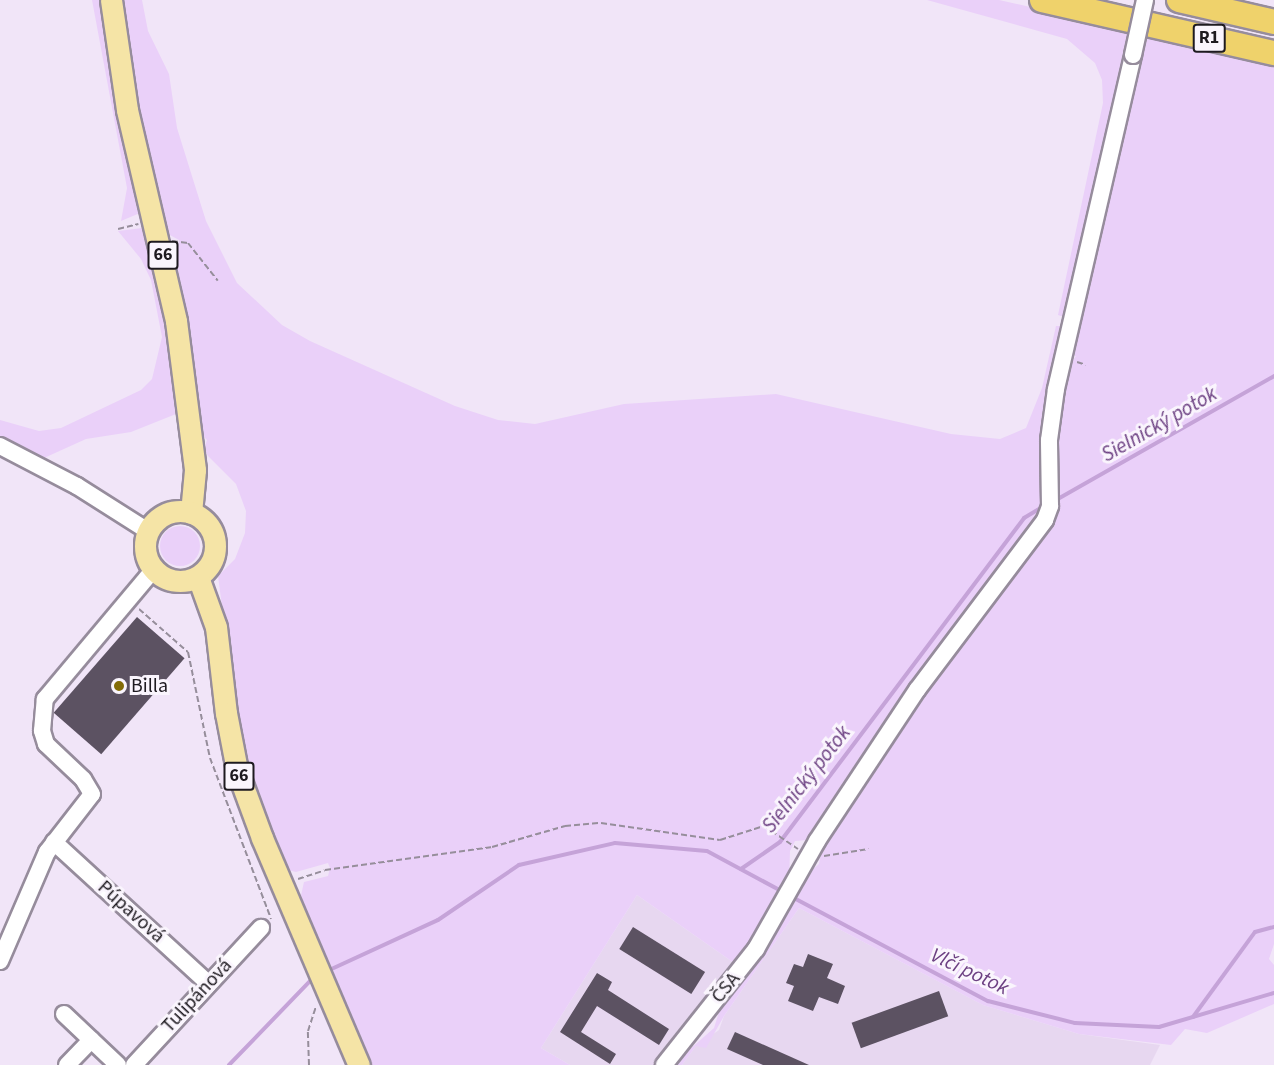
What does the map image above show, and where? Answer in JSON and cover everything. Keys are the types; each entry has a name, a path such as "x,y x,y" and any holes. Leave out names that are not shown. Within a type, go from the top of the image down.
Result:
{"highway":[{"name":"R1","path":"1042,0 1274,53"},
{"name":"R1","path":"1179,0 1274,22"}],"main road":[{"name":"66","path":"111,0 127,110 160,243 189,417 195,471 191,513"},
{"path":"171,512 191,513 207,524 215,542 211,562 198,576 171,580 154,570 145,551 148,531 171,512"},
{"name":"66","path":"198,576 216,627 226,713 237,770 281,885 359,1065"}],"street":[{"name":"ČSA","path":"664,1065 730,983 783,907 810,854 917,690 1045,520 1051,492 1049,440 1056,389 1145,0"},
{"path":"0,446 99,499 148,531"},
{"path":"0,961 54,842 92,794 83,779 46,744 42,731 45,699 154,570"},
{"name":"Púpavová","path":"54,842 207,982"},
{"name":"Tulipánová","path":"134,1065 207,982 267,925"},
{"path":"64,1014 118,1065"},
{"path":"68,1065 91,1040"}],"path":[{"path":"160,243 188,243 218,281"},
{"path":"128,599 188,652 210,758 267,925"},
{"path":"281,885 325,870 492,847 566,826 601,823 720,840 764,826 788,843"},
{"path":"810,854 834,857 868,849"},
{"path":"309,1065 310,1017 328,992"}],"shaded area":[{"path":"92,0 102,0 140,213 121,221 127,188"},
{"path":"118,0 142,0 148,31 169,74 177,128 206,221 237,283 282,325 310,341 455,406 498,420 535,424 624,404 776,394 951,434 1000,439 1026,428 1042,388 1056,326 1063,326 1046,507 820,826 808,840 795,841 790,851 789,884 737,965 637,895 541,1048 570,1065 367,1065 300,900 304,882 328,876 330,868 328,863 296,872 285,869 242,760 218,576 235,559 245,533 246,511 236,484 208,456 204,449 207,440 199,432 175,266 179,240 168,234 138,122"},
{"path":"927,0 999,0 1133,30 1064,317 1058,315 1103,103 1102,80 1095,63 1067,39"},
{"path":"1143,33 1274,62 1274,944 1269,959 1274,965 1274,1004 1207,1033 1185,1029 1171,1045 1079,1034 983,1005 799,908 724,1016 706,1048 696,1046 682,1065 672,1065 714,1028 724,996 807,874 819,864 822,848 922,691 1049,524 1051,450 1068,367 1076,356 1072,356"},
{"path":"142,228 148,230 159,276 181,412 131,432 86,439 44,458 0,437 0,420 39,431 61,428 141,390 152,379 162,337 151,280 141,259 118,231"},
{"path":"180,526 194,532 200,546 194,560 180,566 166,560 160,546 166,532"},
{"path":"637,895 737,965 657,1065 570,1065 541,1048"},
{"path":"799,908 983,1005 1079,1034 1160,1045 1150,1065 682,1065 696,1046 719,1030 724,1016"}],"building":[{"path":"137,617 185,658 101,754 54,713"},
{"path":"633,927 705,972 691,994 619,949"},
{"path":"808,954 833,964 827,978 845,986 838,1004 819,997 813,1011 788,1001 794,986 786,983 794,964 803,967"},
{"path":"597,973 612,982 608,990 669,1029 659,1045 597,1006 581,1032 616,1054 610,1064 560,1032"},
{"path":"939,991 948,1016 861,1048 852,1023"},
{"path":"735,1032 809,1065 763,1065 727,1049"}],"waterway":[{"name":"Sielnický potok","path":"1056,500 1274,376"},
{"name":"Sielnický potok","path":"741,869 780,842 1024,518 1044,506"},
{"name":"Sielnický potok","path":"325,972 438,920 519,865 615,843 707,851 783,892"},
{"name":"Vlčí potok","path":"792,897 988,1001 1075,1023 1159,1027 1274,993"},
{"path":"1193,1017 1255,932 1274,927"},
{"name":"Sielnický potok","path":"229,1065 313,978"}],"place":[{"name":"Billa","path":"119,686"}]}
